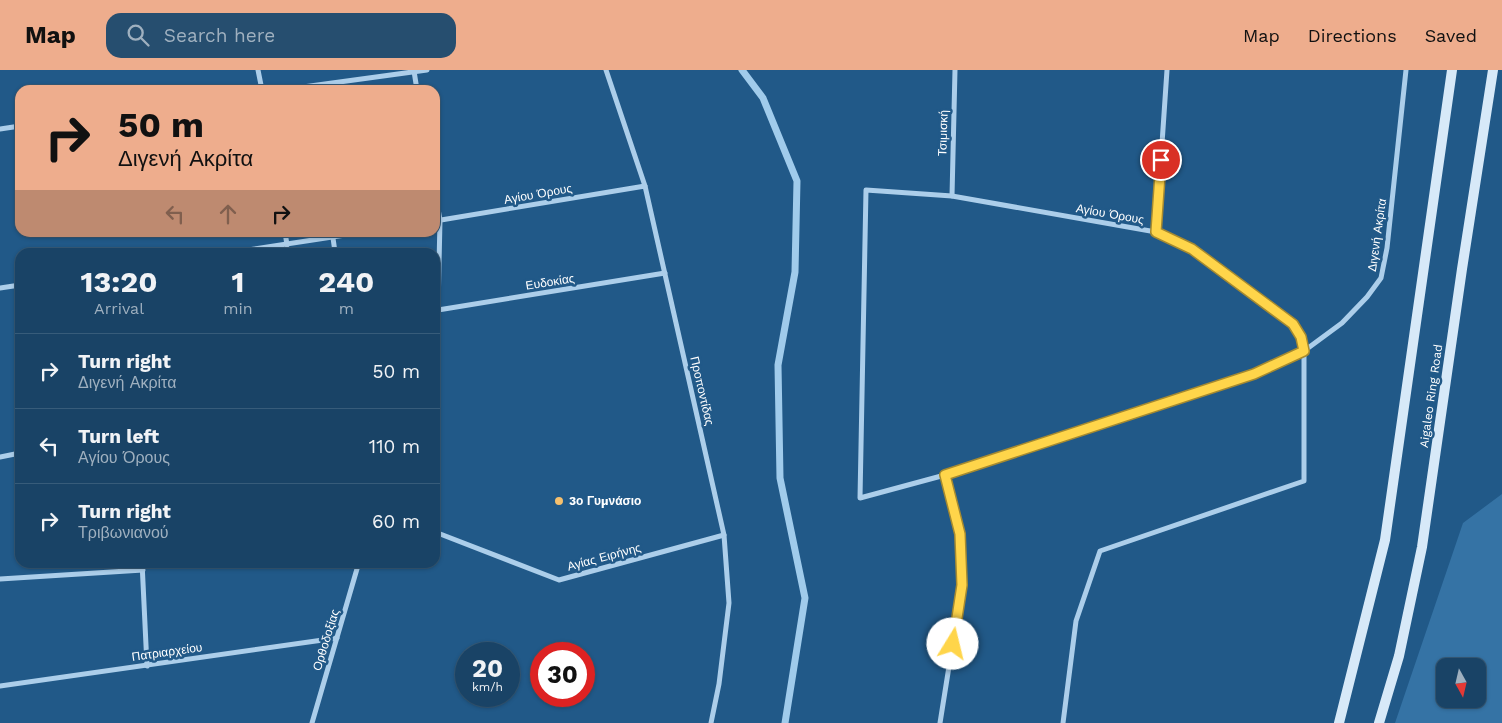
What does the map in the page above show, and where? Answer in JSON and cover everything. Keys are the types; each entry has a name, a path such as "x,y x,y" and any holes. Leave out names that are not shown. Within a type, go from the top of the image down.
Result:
{"main road":[{"name":"Aigaleo Ring Road","path":"1339,723 1385,540 1452,70"},
{"name":"Aigaleo Ring Road","path":"1379,723 1399,656 1422,547 1493,70"}],"street":[{"path":"258,70 261,85"},
{"path":"316,85 427,70"},
{"name":"Προποντίδας","path":"606,70 645,186 724,534 729,603 720,684 711,723"},
{"name":"Τσιμισκή","path":"952,196 955,70"},
{"path":"1156,232 1167,70"},
{"name":"Διγενή Ακρίτα","path":"860,498 945,475 1254,374 1304,351 1342,323 1367,297 1381,278 1387,248 1406,70"},
{"path":"414,71 416,85"},
{"path":"0,129 15,127"},
{"name":"Αγίου Όρους","path":"440,221 645,186"},
{"name":"Αγίου Όρους","path":"860,498 866,190 952,196 1156,232 1192,249 1293,324 1301,337 1304,351"},
{"path":"286,237 287,245"},
{"path":"265,248 338,237"},
{"path":"333,238 334,248"},
{"name":"Ευδοκίας","path":"440,310 665,273"},
{"path":"0,288 15,286"},
{"path":"1063,723 1076,621 1100,551 1304,481 1304,351"},
{"path":"0,457 15,454"},
{"path":"940,723 962,585 960,534 945,475"},
{"name":"Αγίας Ειρήνης","path":"440,534 559,580 724,534"},
{"name":"Ορθοδοξίας","path":"312,723 358,568"},
{"path":"0,579 143,570 147,666"},
{"name":"Πατριαρχείου","path":"0,686 337,638"}],"shaded area":[{"path":"1502,494 1502,723 1395,723 1463,523"}],"waterway":[{"path":"742,70 763,98 797,181 795,272 778,365 780,478 805,598 785,723"}],"place":[{"name":"3ο Γυμνάσιο","path":"559,501"}],"route":[{"path":"953,644 962,585 960,534 945,475 1254,374 1304,351 1301,337 1293,324 1192,249 1156,232 1161,160"}]}
